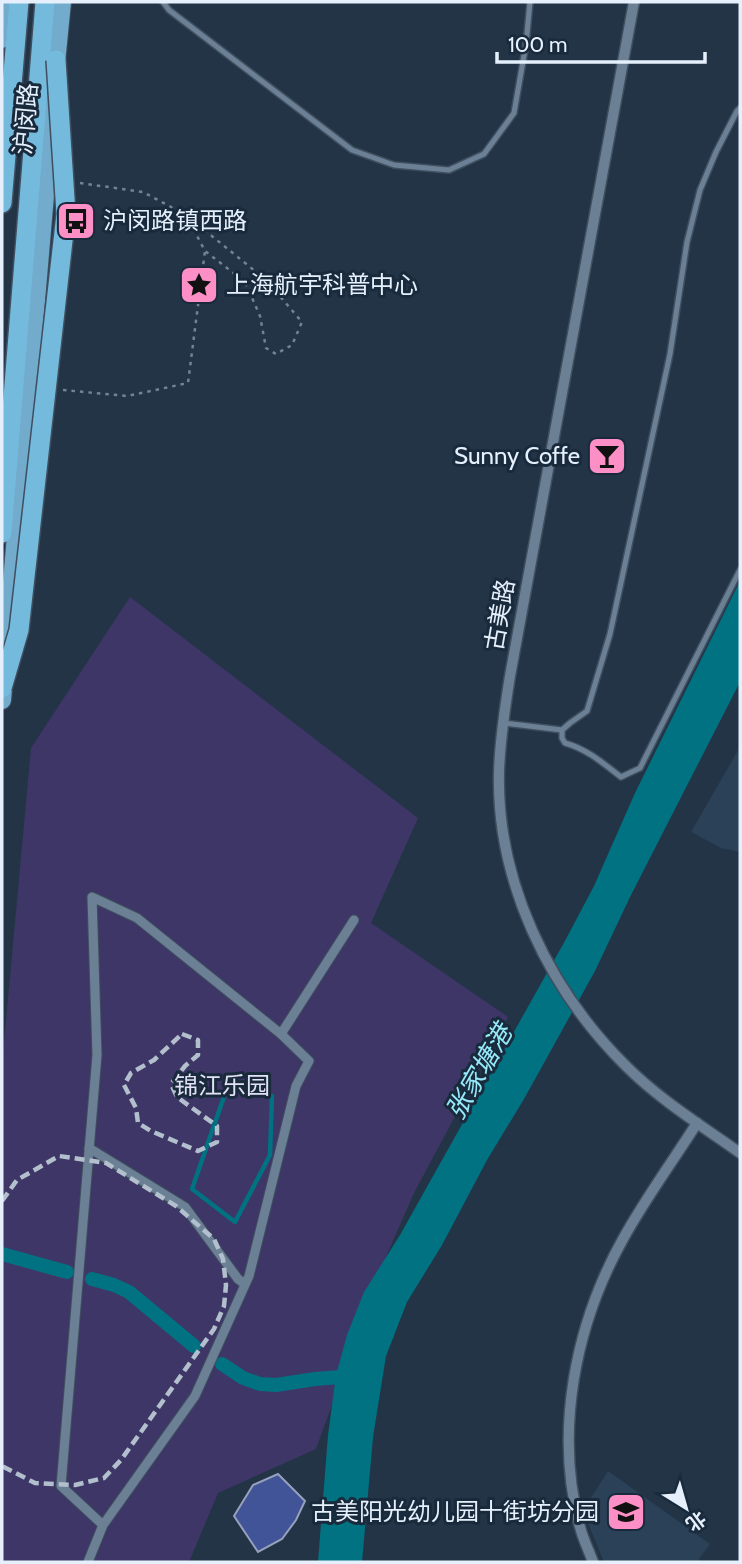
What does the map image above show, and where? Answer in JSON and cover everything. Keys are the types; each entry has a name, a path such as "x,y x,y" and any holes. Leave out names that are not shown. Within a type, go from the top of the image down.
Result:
{"highway":[{"path":"2,203 19,2"},
{"path":"2,533 45,2"},
{"path":"2,688 19,630 66,214 56,60"}],"main road":[{"path":"2,39 5,2"},
{"name":"沪闵路","path":"2,701 62,2"}],"street":[{"name":"古美路","path":"634,2 502,723 499,774 502,819 519,897 530,926 542,951 584,1017 627,1068 740,1153"},
{"path":"88,1562 103,1525 195,1395 244,1284 252,1264 296,1086 309,1061 281,1034 137,918 92,897 97,1055 61,1486 103,1525"},
{"path":"281,1034 354,920"},
{"path":"593,1562 580,1529 572,1489 569,1442 571,1397 577,1358 599,1291 623,1240 697,1123"},
{"path":"89,1148 185,1207 244,1284"}],"lane":[{"path":"163,2 169,10 352,150 394,165 449,170 484,154 514,113 530,2"},
{"path":"740,108 716,152 700,190 687,242 670,354 610,634 587,711 562,730 565,743 592,755 621,777 640,768 740,570"},
{"path":"502,723 562,730"}],"path":[{"path":"46,177 143,192 186,215 266,280 302,322 292,345 276,354 266,348 260,316 245,282 205,251 186,215"},
{"path":"64,390 127,397 188,383 205,251"}],"shaded area":[{"path":"740,581 740,682 595,971 487,1160 442,1245 407,1302 386,1356 373,1437 362,1562 318,1562 328,1435 336,1375 347,1335 364,1292 400,1235 566,939"},
{"path":"740,747 740,852 721,848 691,832"},
{"name":"古美阳光幼儿园十街坊分园","path":"608,1471 710,1544 697,1562 604,1562 587,1521 587,1504"}],"green space":[{"name":"锦江乐园","path":"130,597 418,818 371,923 508,1017 414,1193 385,1259 316,1449 218,1493 189,1562 2,1562 2,1064 31,748"}],"building":[{"path":"278,1474 305,1501 296,1520 282,1539 258,1552 234,1516 253,1485"}],"waterway":[{"path":"235,1082 272,1096 270,1155 235,1222 192,1189 227,1088 235,1082"},
{"path":"2,1254 67,1272"},
{"path":"92,1279 129,1292 194,1346"},
{"path":"222,1364 243,1378 260,1384 276,1385 355,1376"}],"railway":[{"path":"182,1034 198,1040 198,1055 171,1084 177,1097 217,1126 217,1142 198,1151 138,1123 136,1108 124,1085 131,1073 154,1060 182,1034"},
{"path":"2,1201 17,1180 59,1156 106,1163 176,1206 214,1239 223,1259 226,1285 224,1306 214,1329 121,1460 104,1478 75,1485 35,1483 2,1466"}],"place":[{"name":"沪闵路镇西路","path":"76,221"},
{"name":"上海航宇科普中心","path":"199,285"},
{"name":"Sunny Coffe","path":"607,456"},
{"name":"古美阳光幼儿园十街坊分园","path":"626,1512"}],"water label":[{"name":"张家塘港","path":"479,1072"}]}
